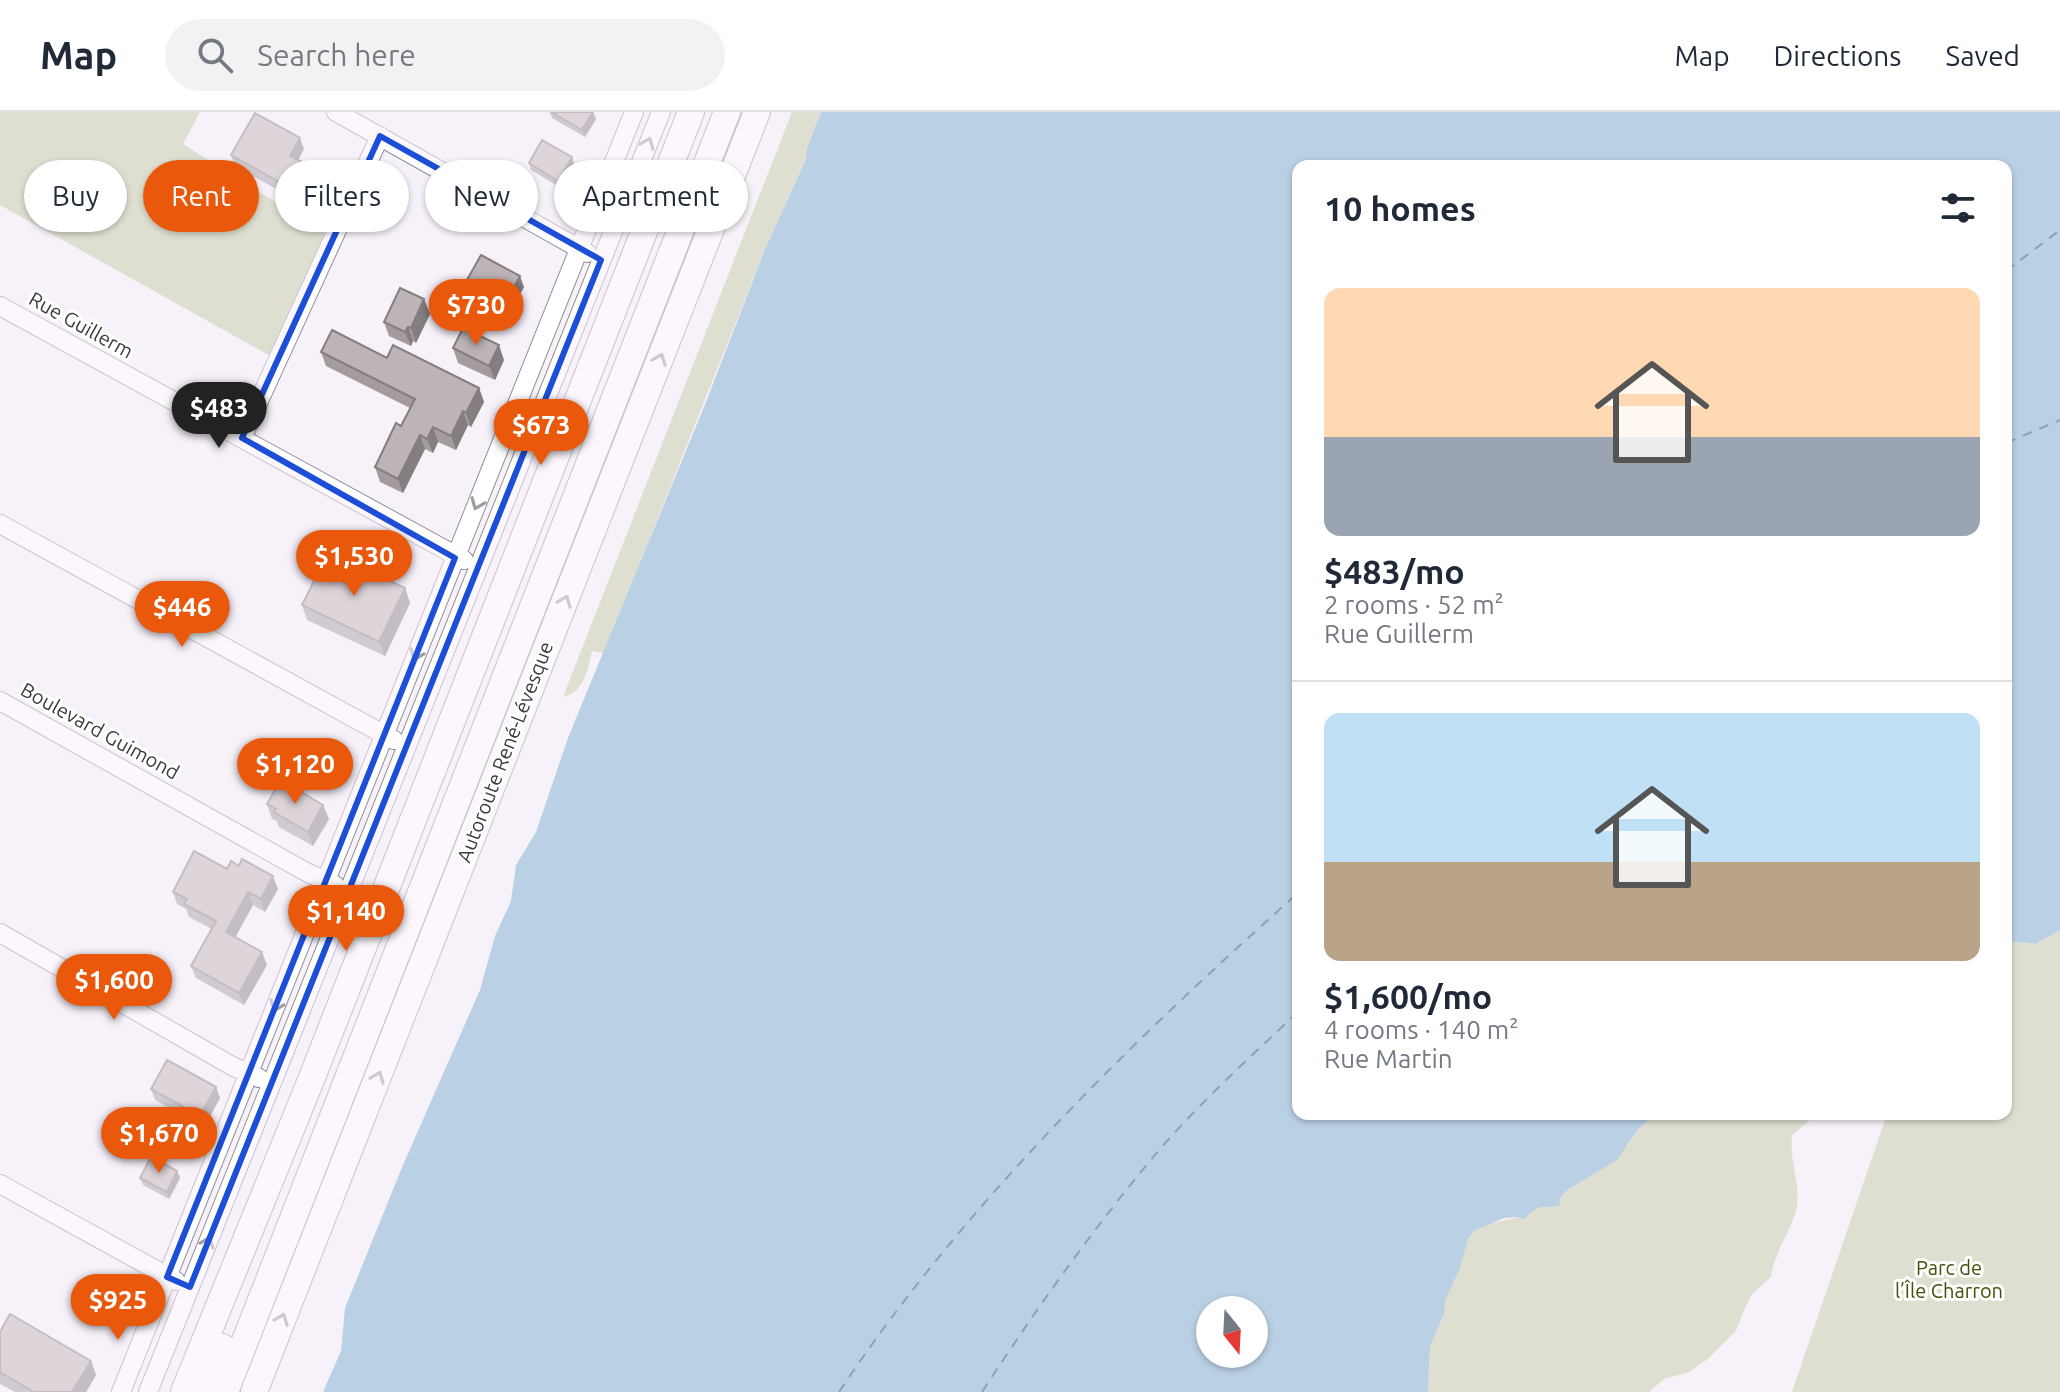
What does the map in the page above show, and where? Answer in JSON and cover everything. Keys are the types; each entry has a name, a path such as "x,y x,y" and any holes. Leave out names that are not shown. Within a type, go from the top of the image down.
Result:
{"highway":[{"path":"184,1392 311,1080 691,112"},
{"path":"205,1392 708,112"},
{"name":"Autoroute René-Lévesque","path":"225,1392 727,112"},
{"name":"Autoroute René-Lévesque","path":"254,1392 757,112"}],"street":[{"path":"336,112 601,260"},
{"path":"121,1392 634,112"},
{"path":"148,1392 661,112"},
{"path":"242,438 380,136"},
{"name":"Rue Guillerm","path":"0,306 456,557 479,566"},
{"path":"0,524 384,736 407,745"},
{"name":"Boulevard Guimond","path":"0,701 326,881 348,890"},
{"path":"0,933 248,1073 272,1083"},
{"path":"0,1184 190,1287"}],"highlighted area":[{"path":"380,136 601,260 190,1287 167,1277 455,558 242,438"}],"green space":[{"path":"0,112 200,112 183,144 208,160 143,160 143,232 259,232 259,192 275,202 275,232 323,232 328,235 272,357 48,232 127,232 127,160 24,160 24,218 0,205"},
{"path":"792,112 821,112 806,158 765,249 604,653 592,651 580,685 576,691 563,697 745,232 748,232 748,224"},
{"name":"Parc de l’Île Charron","path":"2060,930 2060,1392 1792,1392 1885,1120 2012,1120 2012,942 2036,944"},
{"path":"1649,1120 1810,1120 1792,1135 1798,1196 1792,1223 1771,1277 1751,1295 1735,1332 1708,1359 1689,1372 1664,1379 1649,1392 1428,1392 1430,1347 1444,1314 1444,1301 1474,1231 1544,1205 1552,1206 1569,1189 1628,1145 1639,1128"}],"water":[{"path":"821,112 2060,112 2060,930 2036,944 2012,942 2012,160 1292,160 1292,1120 1649,1120 1639,1128 1617,1160 1569,1189 1561,1196 1559,1206 1539,1208 1524,1219 1504,1218 1474,1231 1468,1239 1430,1347 1428,1392 323,1392 341,1351 345,1308 403,1165 480,990 495,936 511,901 516,865 536,832 568,738 706,402 765,249 806,159"}],"building":[{"path":"551,112 593,112 582,130"},
{"path":"255,113 300,138 290,156 298,160 275,160 275,180 259,171 259,160 240,160 231,155"},
{"path":"542,140 572,157 570,160 554,160 554,179 538,169 538,160 531,160"},
{"path":"481,255 520,276 502,309 463,287"},
{"path":"400,288 424,299 411,328 408,327 405,332 384,322"},
{"path":"463,328 499,345 489,366 453,348"},
{"path":"332,330 387,358 393,345 479,388 451,436 433,427 427,439 420,435 398,479 375,467 396,423 401,426 415,399 321,352"},
{"path":"332,554 405,588 379,642 302,605"},
{"path":"281,780 323,805 308,832 274,812 276,809 267,804"},
{"path":"194,851 227,869 231,861 239,866 242,859 273,876 261,899 248,892 226,932 262,952 239,993 191,966 216,921 184,904 187,899 173,892"},
{"path":"167,1060 216,1087 200,1116 151,1089"},
{"path":"151,1157 177,1171 167,1192 140,1178"},
{"path":"10,1314 91,1361 72,1392 34,1392 0,1372 0,1332"}],"ferry route":[{"path":"2012,266 2060,230"},
{"path":"2012,440 2060,420"},
{"path":"839,1392 888,1322 995,1191 1112,1067 1292,898"},
{"path":"982,1392 1067,1268 1159,1150 1292,1018"}]}
